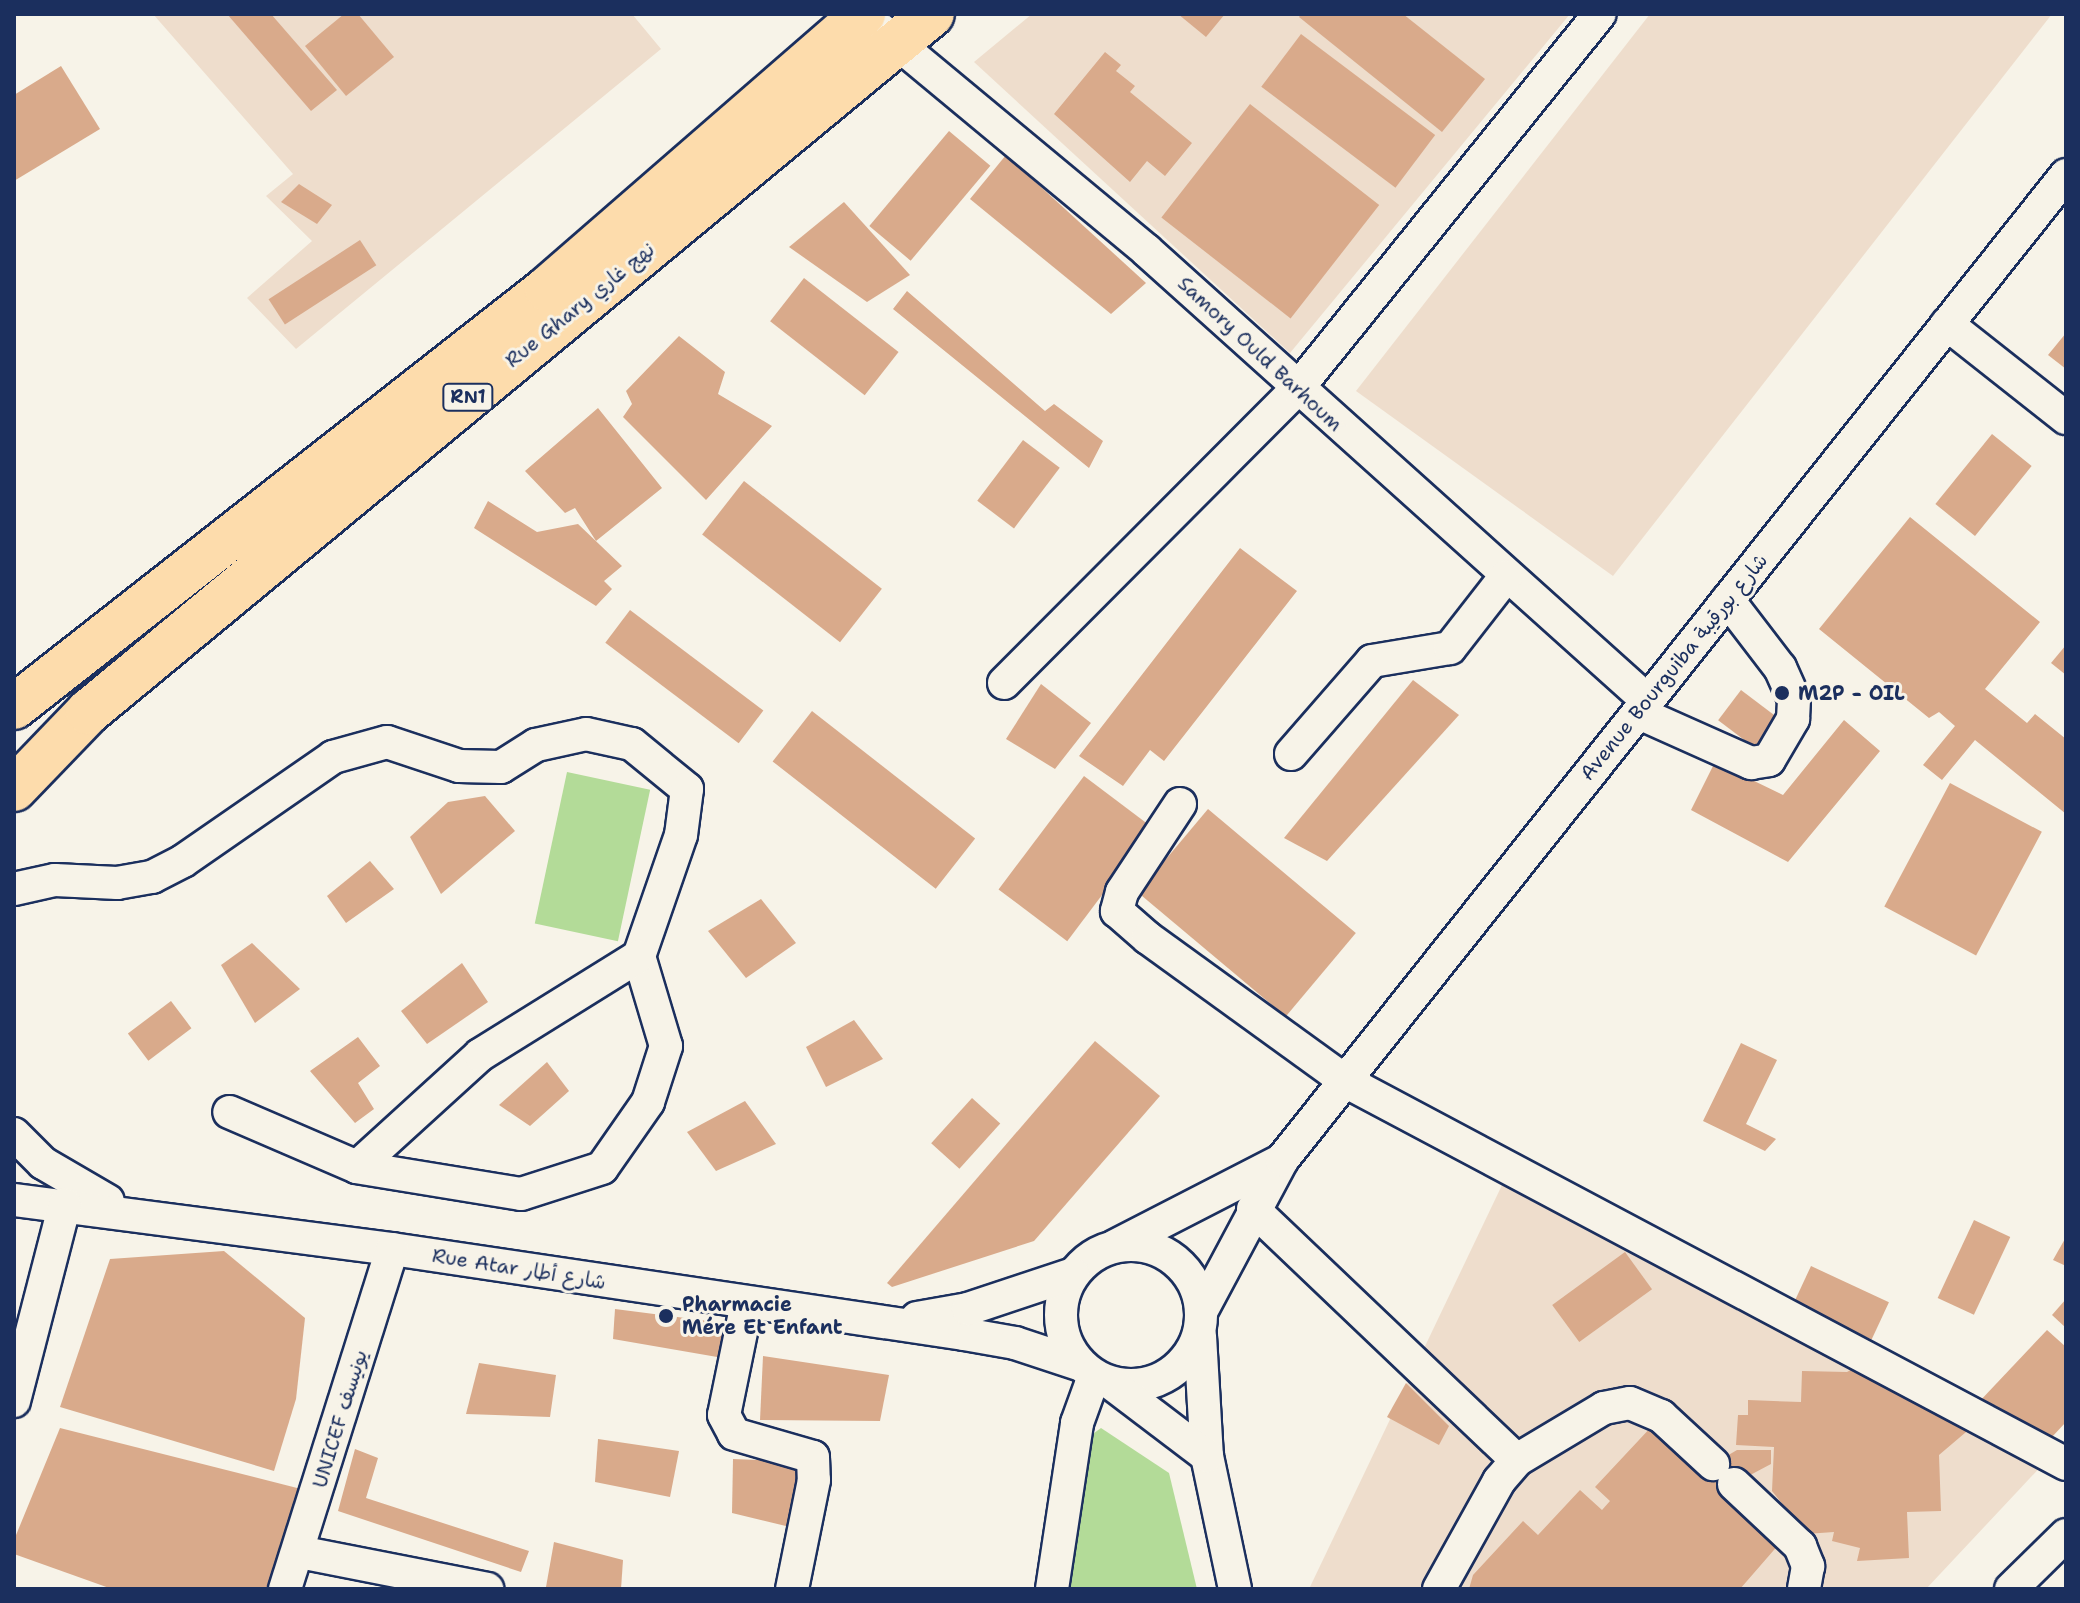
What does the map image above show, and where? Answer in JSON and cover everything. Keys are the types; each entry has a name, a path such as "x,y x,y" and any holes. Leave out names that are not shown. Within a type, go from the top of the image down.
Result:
{"highway":[{"name":"Rue Ghary نهج غاري","path":"14,789 88,712 874,24 932,14"},
{"name":"Rue Ghary نهج غاري","path":"14,707 558,302"}],"street":[{"path":"1004,683 1297,389 1600,14"},
{"name":"Samory Ould Barhoum","path":"874,24 1146,250 1506,576 1644,707 1751,763 1769,760 1793,719 1794,699 1780,668 1728,600"},
{"name":"Avenue Bourguiba شارع بورقيبة","path":"1201,1322 1253,1209 1282,1160 2066,175"},
{"path":"1947,324 2066,418"},
{"path":"1291,754 1372,661 1450,648 1506,576"},
{"path":"14,889 55,880 117,883 152,877 183,861 333,757 387,742 459,766 501,767 536,745 586,734 632,744 687,789 681,835 639,956 666,1046 648,1102 602,1168 521,1194 357,1167 229,1112"},
{"path":"1180,804 1122,892 1117,911 1347,1082 2066,1464"},
{"path":"357,1167 480,1055 639,956"},
{"name":"Rue Atar شارع أطار","path":"14,1134 43,1163 81,1189 151,1220"},
{"name":"Avenue Bourguiba شارع بورقيبة","path":"1115,1246 1282,1160"},
{"name":"Rue Atar شارع أطار","path":"14,1200 65,1204 151,1220 392,1249 1015,1343 1095,1375"},
{"path":"14,1401 65,1204"},
{"path":"1253,1209 1517,1460"},
{"path":"1207,1456 1165,1419 1095,1375 1060,1320 1073,1274 1091,1257 1115,1246 1139,1245 1163,1252 1189,1277 1201,1322 1200,1404 1207,1456 1235,1589"},
{"name":"UNICEF يونيسف","path":"285,1589 392,1249"},
{"name":"Rue Atar شارع أطار","path":"887,1324 968,1309 1073,1274"},
{"path":"747,1303 724,1415 734,1434 813,1457 814,1480 792,1589"},
{"path":"1095,1375 1140,1385 1166,1377 1187,1359 1201,1322"},
{"path":"1052,1589 1077,1423 1095,1375"},
{"path":"1439,1589 1499,1481 1517,1460 1604,1408 1630,1403 1661,1416 1800,1546 1808,1566 1804,1589"},
{"path":"2011,1589 2066,1535"},
{"path":"299,1552 487,1589"}],"shaded area":[{"path":"153,14 632,14 661,49 296,349 247,298 312,241 266,196 293,174"},
{"path":"1032,14 1570,14 1290,353 974,62"},
{"path":"1650,14 2052,14 1613,576 1356,391"},
{"path":"1503,1183 2047,1460 1926,1589 1309,1589"}],"green space":[{"path":"567,772 650,790 618,941 535,924"},
{"path":"1101,1428 1169,1473 1197,1589 1061,1589 1079,1444"}],"building":[{"path":"227,14 271,14 337,90 311,111"},
{"path":"344,14 358,14 394,57 346,96 305,46"},
{"path":"1178,14 1225,14 1206,37"},
{"path":"1301,14 1403,14 1485,79 1442,132 1299,17"},
{"path":"1301,34 1435,135 1395,188 1261,87"},
{"path":"1105,52 1121,65 1116,71 1135,86 1130,92 1192,143 1165,176 1147,161 1130,182 1054,114"},
{"path":"61,66 100,129 14,181 14,95"},
{"path":"1250,104 1379,205 1291,318 1161,217"},
{"path":"949,131 990,166 911,261 869,226"},
{"path":"1006,155 1146,283 1111,314 970,199"},
{"path":"299,184 332,205 317,224 281,202"},
{"path":"844,202 910,275 867,302 789,247"},
{"path":"360,240 376,265 285,325 269,299"},
{"path":"804,278 899,352 865,395 770,321"},
{"path":"907,291 1045,411 1054,404 1103,441 1089,468 893,309"},
{"path":"2066,333 2066,369 2048,355"},
{"path":"679,336 725,372 718,394 772,426 706,500 623,417 632,404 626,391"},
{"path":"598,408 662,488 596,541 575,508 565,513 525,471"},
{"path":"1992,434 2032,466 1975,536 1935,504"},
{"path":"1023,440 1060,468 1014,528 977,501"},
{"path":"744,481 882,589 840,642 702,535"},
{"path":"488,501 537,532 578,524 622,566 604,581 612,589 596,606 474,528"},
{"path":"1910,517 2040,622 1985,689 2027,723 2035,714 2066,739 2066,814 1975,740 1942,780 1923,765 1955,726 1939,712 1929,718 1819,629"},
{"path":"1240,548 1297,591 1164,761 1150,750 1123,786 1079,756"},
{"path":"630,610 763,711 739,743 605,643"},
{"path":"2066,645 2066,675 2051,663"},
{"path":"1413,680 1459,715 1327,861 1284,838"},
{"path":"1041,684 1091,723 1055,769 1006,739"},
{"path":"1741,690 1786,724 1763,754 1718,720"},
{"path":"812,711 975,838 936,889 773,761"},
{"path":"1844,720 1880,751 1788,862 1691,810 1715,762 1783,795"},
{"path":"1084,776 1153,828 1067,941 999,889"},
{"path":"1950,783 2042,832 1976,955 1884,907"},
{"path":"485,796 515,831 441,894 410,837 448,802"},
{"path":"1208,809 1356,933 1286,1017 1138,892"},
{"path":"370,861 394,889 346,923 327,896"},
{"path":"761,899 796,943 746,978 708,931"},
{"path":"252,943 300,989 255,1023 221,965"},
{"path":"462,963 488,1002 427,1044 401,1011"},
{"path":"171,1001 191,1028 148,1061 128,1033"},
{"path":"854,1020 883,1059 826,1087 806,1047"},
{"path":"358,1037 380,1066 358,1083 374,1109 355,1123 310,1071"},
{"path":"1095,1041 1160,1096 1034,1241 892,1287 887,1283"},
{"path":"1741,1043 1777,1060 1746,1124 1776,1139 1765,1151 1703,1121"},
{"path":"547,1062 569,1091 530,1126 499,1105"},
{"path":"972,1098 1000,1123 959,1169 931,1143"},
{"path":"745,1101 776,1144 716,1171 687,1132"},
{"path":"1974,1220 2010,1237 1974,1315 1938,1298"},
{"path":"2066,1237 2066,1266 2053,1260"},
{"path":"224,1251 305,1318 296,1399 274,1471 60,1407 110,1259"},
{"path":"1625,1252 1652,1289 1579,1342 1552,1305"},
{"path":"1811,1266 1889,1302 1872,1340 1794,1303"},
{"path":"2066,1299 2066,1328 2052,1315"},
{"path":"615,1309 732,1324 723,1358 613,1339"},
{"path":"2047,1330 2066,1347 2066,1422 2051,1438 1978,1403"},
{"path":"763,1356 889,1375 880,1421 760,1420"},
{"path":"479,1363 556,1375 550,1417 466,1414"},
{"path":"1862,1364 1979,1421 1939,1455 1941,1511 1907,1512 1909,1558 1857,1561 1860,1548 1832,1541 1834,1532 1806,1534 1772,1491 1774,1447 1736,1445 1738,1415 1748,1415 1748,1400 1801,1402 1802,1371 1847,1372"},
{"path":"1406,1383 1449,1426 1439,1445 1387,1417"},
{"path":"1653,1425 1703,1470 1737,1450 1771,1450 1771,1464 1720,1491 1780,1543 1740,1589 1469,1589 1473,1575 1523,1521 1538,1535 1580,1490 1602,1510 1610,1501 1595,1487"},
{"path":"60,1428 305,1490 276,1589 112,1589 14,1554 14,1540"},
{"path":"598,1439 679,1451 670,1497 595,1482"},
{"path":"355,1449 378,1458 366,1498 529,1551 521,1572 338,1511"},
{"path":"733,1459 802,1462 790,1527 732,1513"},
{"path":"554,1542 623,1560 621,1589 546,1587"}],"place":[{"name":"M2P - OIL","path":"1782,693"},
{"name":"Pharmacie Mére Et Enfant","path":"666,1316"}]}
